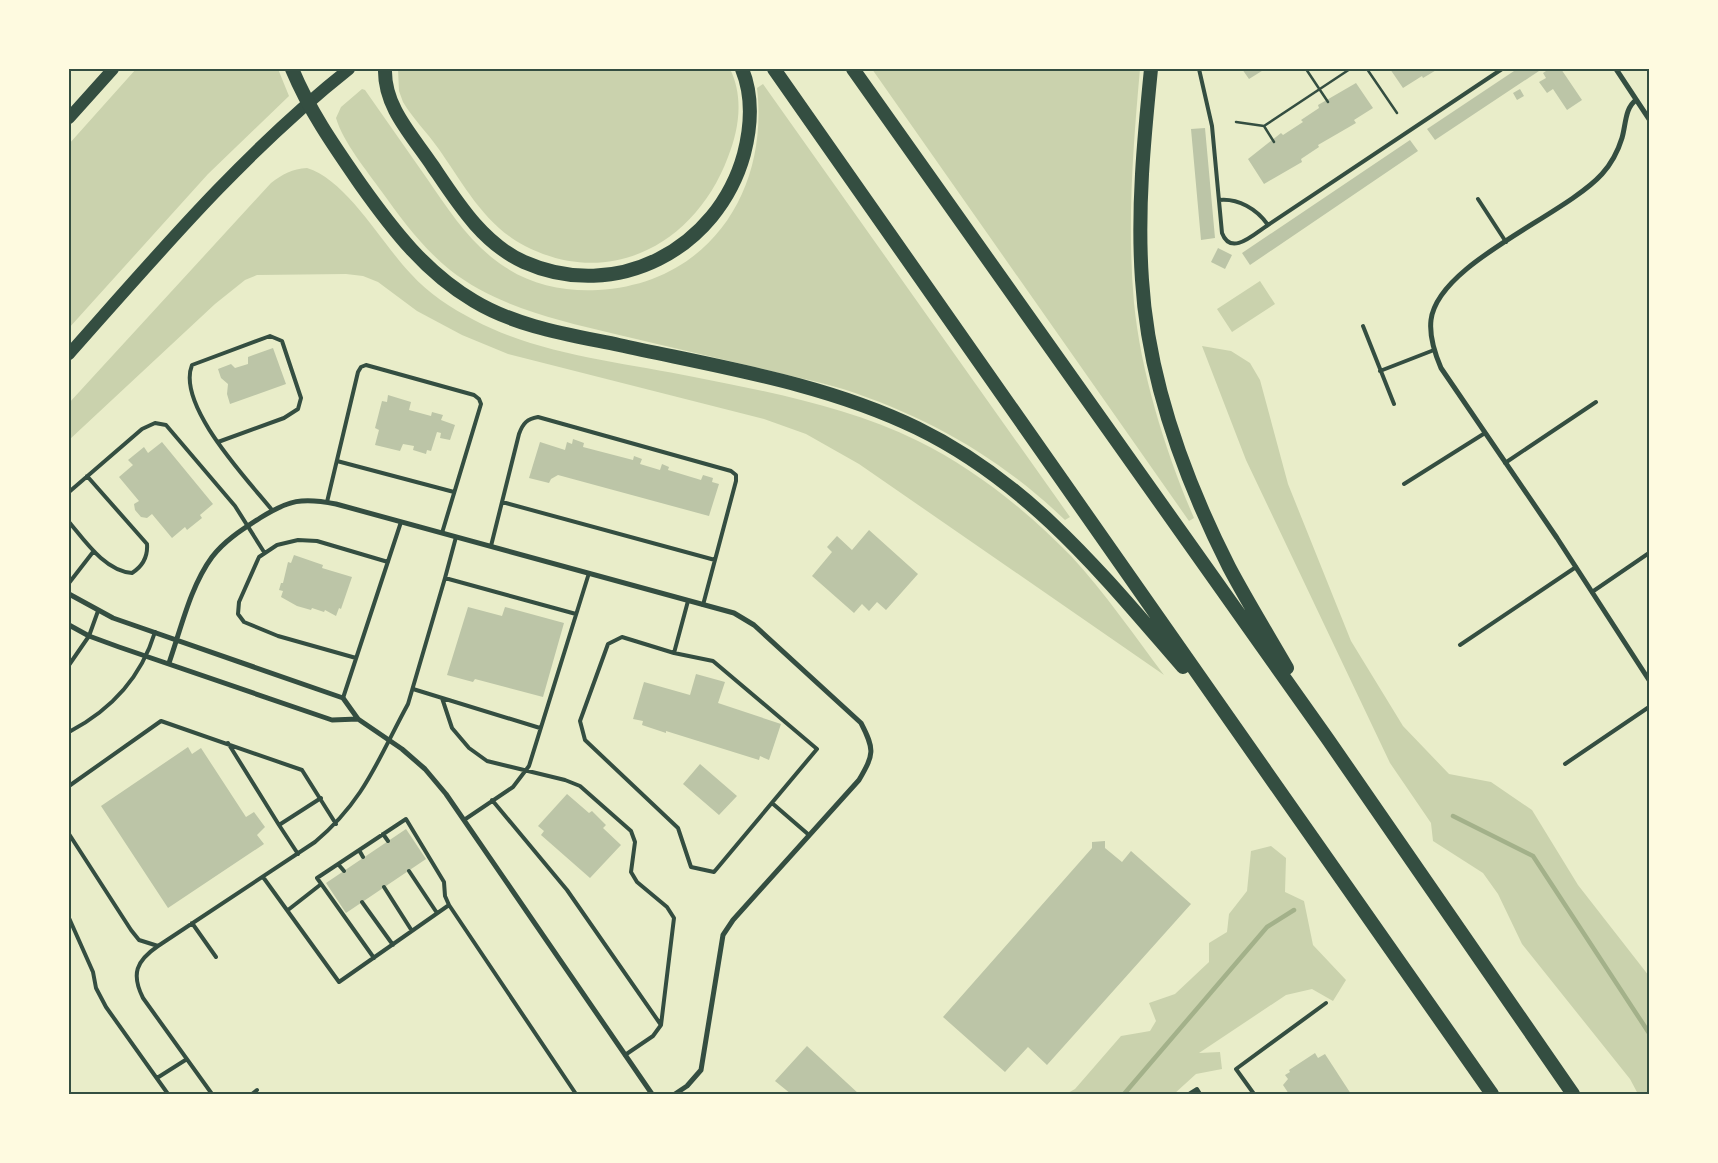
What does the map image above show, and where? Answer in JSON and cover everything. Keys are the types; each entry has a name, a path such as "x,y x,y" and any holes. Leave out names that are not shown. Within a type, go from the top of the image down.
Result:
{"highway":[{"path":"69,118 113,69"},
{"path":"292,69 307,104 363,187 401,238 440,277 476,302 498,313 548,330 760,376 845,399 904,422 970,457 1013,488 1058,527 1086,556 1231,723"},
{"path":"69,354 194,214 307,104 349,69"},
{"path":"386,69 386,88 394,109 450,192 483,233 502,249 523,262 571,276 595,277 642,268 659,260 697,234 725,198 741,164 750,123 750,105 742,69"},
{"path":"774,69 1492,1094"},
{"path":"853,69 1327,738 1573,1094"},
{"path":"1150,69 1139,219 1141,272 1150,340 1164,403 1189,478 1229,567 1327,738"}],"street":[{"path":"1616,69 1649,119"},
{"path":"1636,100 1629,107 1615,155 1601,175 1580,193 1460,275 1435,308 1431,320 1434,350 1441,368 1576,567 1649,680"},
{"path":"169,664 194,591 211,558 231,537 272,510 292,501 304,499 327,502 734,613 754,625 861,724 872,745 869,762 859,780 733,920 723,935 701,1070 687,1086 675,1094"},
{"path":"69,594 98,611 343,698 358,719 391,740 425,769 464,820 652,1094"},
{"path":"69,625 89,636 147,657 332,720 358,719"}],"lane":[{"path":"1199,69 1212,126 1222,234 1225,241 1231,245 1238,244 1268,225 1502,69"},
{"path":"1219,200 1232,198 1257,212 1268,225"},
{"path":"1478,198 1506,242"},
{"path":"1363,326 1394,404"},
{"path":"218,442 284,418 298,409 301,398 282,341 270,336 192,365 188,375 189,389 204,423 218,442 272,510"},
{"path":"1380,371 1434,350"},
{"path":"327,502 358,372 361,367 366,365 474,395 479,399 481,404 442,533"},
{"path":"1506,463 1596,402"},
{"path":"491,546 523,424 530,418 538,417 731,471 736,475 703,605"},
{"path":"69,492 142,429 155,423 166,425 235,506 249,525 264,552"},
{"path":"1404,484 1485,433"},
{"path":"337,461 454,492"},
{"path":"69,522 93,552 124,572 132,573 138,569 148,554 147,544 87,476"},
{"path":"502,502 715,560"},
{"path":"343,698 400,522"},
{"path":"212,1094 146,1003 138,986 136,974 140,963 158,946 298,854 336,824 364,788 391,740 413,690 456,537"},
{"path":"356,658 278,636 244,622 238,614 238,602 251,570 264,552 277,545 298,540 317,542 388,562"},
{"path":"69,583 93,552"},
{"path":"1592,592 1649,553"},
{"path":"1460,645 1576,567"},
{"path":"464,820 512,787 529,766 589,573"},
{"path":"445,578 576,614"},
{"path":"674,653 688,601"},
{"path":"69,665 89,636 98,611"},
{"path":"69,732 86,722 131,683 147,657 155,632"},
{"path":"622,637 674,653 713,661 817,749 714,872 691,867 678,828 586,740 580,721 608,644 622,637"},
{"path":"413,690 540,728"},
{"path":"442,698 452,728 470,748 487,761 524,772 565,780 580,786 631,831 635,842 631,872 637,882 668,907 674,918 660,1025 653,1036 625,1056"},
{"path":"1565,764 1649,707"},
{"path":"69,786 161,722 228,743 302,770 336,824"},
{"path":"228,743 298,854"},
{"path":"279,825 321,798"},
{"path":"492,800 567,890 660,1025"},
{"path":"772,803 809,835"},
{"path":"374,958 320,885 317,878 406,819 444,882 445,896 449,905 576,1094"},
{"path":"69,834 131,930 139,940 158,946"},
{"path":"382,834 388,841"},
{"path":"359,850 364,858"},
{"path":"338,864 344,871"},
{"path":"409,870 437,913"},
{"path":"263,877 339,982 449,905"},
{"path":"288,910 320,885"},
{"path":"384,887 412,931"},
{"path":"362,902 393,945"},
{"path":"69,918 93,972 96,988 106,1007 168,1094"},
{"path":"192,923 216,957"},
{"path":"1254,1094 1236,1069 1326,1003"},
{"path":"157,1078 187,1059"},
{"path":"1188,1094 1197,1089 1200,1094"},
{"path":"252,1094 257,1090"}],"path":[{"path":"1306,69 1328,102"},
{"path":"1236,122 1264,126 1350,69"},
{"path":"1367,69 1397,113"},
{"path":"1264,126 1274,142"}],"green space":[{"path":"136,69 278,69 289,96 208,174 69,328 69,144"},
{"path":"398,69 730,69 737,91 737,124 728,157 714,187 695,213 672,235 647,250 619,260 588,263 557,258 525,246 498,227 486,215 403,102 399,91"},
{"path":"872,69 1140,69 1133,157 1131,215 1132,274 1137,330 1156,413 1194,518 1189,521"},
{"path":"763,84 1070,517 1065,520 1015,477 962,442 934,426 875,400 823,383 550,317 529,311 488,294 450,270 413,233 356,156 344,137 336,118 341,107 362,89 365,90 453,216 482,249 505,267 538,283 574,290 598,290 637,284 671,271 700,251 723,226 741,196 753,163 758,126 757,88"},
{"path":"307,168 322,175 336,185 350,199 400,261 425,288 440,300 499,332 526,342 581,356 780,395 836,410 891,429 918,441 960,464 1018,507 1071,556 1107,599 1164,675 859,464 806,434 764,419 508,354 462,335 417,311 378,282 363,276 346,274 257,275 245,280 215,304 69,440 69,403 271,183 288,172"},
{"path":"1260,281 1275,304 1232,332 1217,309"},
{"path":"1202,346 1231,351 1250,363 1260,380 1288,484 1351,641 1403,726 1449,774 1491,782 1532,810 1578,885 1649,976 1649,1094 1638,1094 1630,1079 1522,944 1498,894 1483,873 1433,841 1431,823 1390,763 1246,460"},
{"path":"1271,846 1286,858 1285,892 1304,901 1313,945 1346,980 1333,1001 1312,989 1286,995 1199,1053 1220,1052 1222,1069 1196,1074 1174,1094 1066,1094 1075,1089 1121,1036 1150,1031 1156,1021 1149,1003 1175,994 1209,962 1209,943 1227,932 1229,914 1247,891 1251,851"}],"building":[{"path":"1242,69 1265,69 1249,79"},
{"path":"1390,69 1438,69 1403,88"},
{"path":"1517,69 1542,69 1435,140 1427,129"},
{"path":"1549,69 1561,69 1582,100 1567,110 1553,89 1547,93 1539,82 1546,78 1543,73"},
{"path":"1356,83 1373,108 1354,120 1356,123 1318,145 1319,147 1301,159 1302,162 1264,184 1248,159 1281,133 1283,135 1303,122 1301,120 1319,108 1318,105"},
{"path":"1520,89 1524,96 1517,100 1513,93"},
{"path":"1205,128 1215,238 1201,240 1191,129"},
{"path":"1410,140 1418,151 1250,265 1242,253"},
{"path":"1218,248 1232,255 1225,269 1211,262"},
{"path":"273,348 286,384 230,404 227,394 228,384 221,378 218,369 231,364 235,368 248,364 248,357"},
{"path":"388,395 411,402 409,410 431,416 432,412 443,415 441,420 455,425 450,440 440,438 441,433 437,432 431,451 427,450 426,454 413,450 414,446 403,444 400,451 375,445 379,430 375,428 382,401 387,402"},
{"path":"573,439 584,443 583,447 633,460 634,456 642,459 640,464 660,470 662,464 669,467 668,470 701,480 703,475 713,478 712,482 719,484 709,516 558,475 551,479 549,483 529,478 540,442 565,450 567,442 572,444"},
{"path":"162,442 213,504 200,515 202,518 187,530 185,527 172,538 152,514 147,518 141,517 135,510 134,504 139,501 119,477 133,465 128,460 144,447 148,453"},
{"path":"869,530 918,574 886,610 877,602 869,611 862,604 854,613 812,576 832,552 827,547 837,536 852,550"},
{"path":"294,555 323,565 322,568 352,577 341,609 339,608 336,616 325,610 324,612 297,606 281,597 283,591 279,590 281,583 283,583 288,562 291,563"},
{"path":"468,607 502,616 505,607 564,623 543,697 475,679 473,682 447,675"},
{"path":"696,674 725,682 718,703 781,724 769,760 760,756 759,760 666,731 666,733 642,725 643,721 633,719 644,682 690,695"},
{"path":"188,747 192,754 201,748 246,817 254,812 265,827 257,835 264,844 168,908 101,806"},
{"path":"700,764 737,796 719,815 683,784"},
{"path":"567,794 589,813 592,811 606,825 603,828 621,845 590,878 541,835 544,831 538,826"},
{"path":"406,829 426,859 346,913 326,883"},
{"path":"1105,841 1105,848 1122,862 1131,851 1191,904 1047,1065 1028,1047 1005,1072 943,1017 1092,848 1092,842"},
{"path":"807,1046 859,1094 791,1094 775,1081"},
{"path":"1315,1053 1318,1058 1325,1054 1351,1094 1289,1094 1283,1085 1288,1079 1285,1075 1290,1072 1289,1070"}],"waterway":[{"path":"1453,816 1533,856 1649,1033"},
{"path":"1124,1094 1267,927 1294,910"}]}
